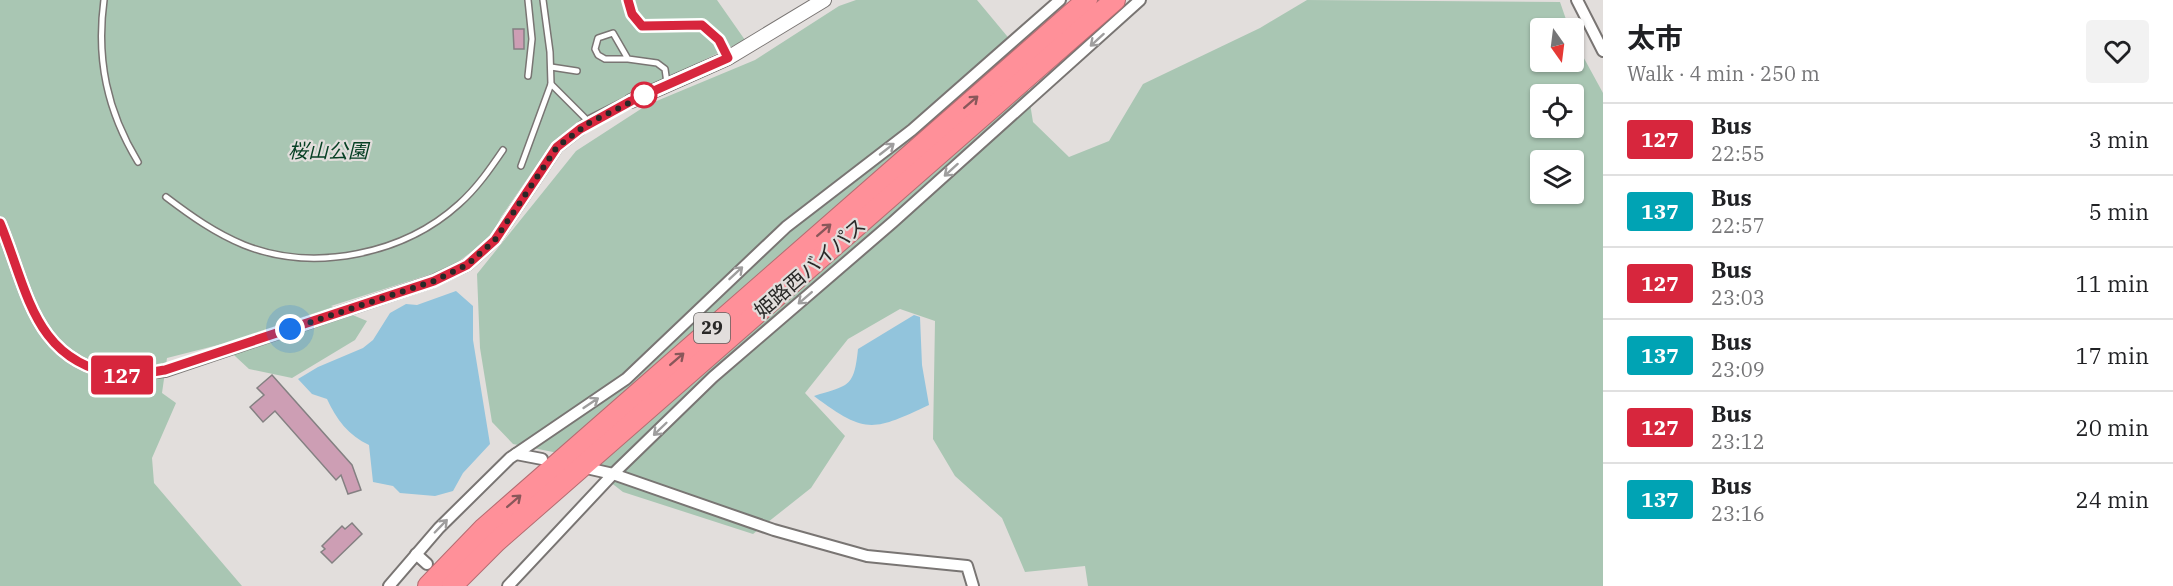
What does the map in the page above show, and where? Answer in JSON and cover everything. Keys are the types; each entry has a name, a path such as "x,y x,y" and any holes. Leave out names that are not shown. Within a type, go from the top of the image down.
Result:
{"highway":[{"name":"姫路西バイパス","path":"452,586 496,542 1008,82 1087,0"},
{"name":"姫路西バイパス","path":"428,586 484,528 1008,82 1115,0"}],"street":[{"path":"0,223 39,325 60,350 90,367 121,375 165,370 434,281 467,265 495,240 557,147 589,123 667,84 728,58 824,0"},
{"path":"389,586 416,554 516,454 626,379 786,227 912,130 1060,0"},
{"path":"508,586 613,474 713,377 893,222 1140,0"},
{"path":"1577,0 1603,51"},
{"path":"516,454 542,459"},
{"path":"591,469 613,474 774,530 867,556 967,566 973,586"},
{"path":"416,554 427,564"}],"lane":[{"path":"104,0 101,42 106,90 123,137 138,162"},
{"path":"528,0 532,39 528,76"},
{"path":"521,166 551,84 543,0"},
{"path":"628,0 632,14 642,26 702,25 719,40 728,58"},
{"path":"628,58 613,33 598,38 597,55 605,59 628,58 657,63 665,69 667,84"},
{"path":"551,67 577,71"},
{"path":"551,84 589,123"},
{"path":"166,197 197,221 246,246 293,256 332,257 356,254 387,246 432,224 459,204 477,186 502,150"}],"green space":[{"name":"桜山公園","path":"0,0 717,0 745,40 580,120 552,143 501,217 491,237 450,268 331,306 367,321 355,340 292,378 249,369 222,344 167,358 162,393 176,403 152,458 154,483 242,586 0,586"},
{"path":"856,0 977,0 1022,54 1033,122 1069,157 1109,141 1143,84 1260,28 1307,0 1560,2 1566,18 1530,18 1530,72 1584,72 1584,58 1603,93 1603,586 1088,586 1085,566 1025,572 1002,518 955,476 933,439 935,321 900,309 848,339 805,393 845,436 811,488 753,534 623,492 578,457 513,444 492,422 480,348 477,274 576,151 647,105 755,60 839,6"}],"water":[{"path":"456,291 473,306 473,340 490,444 463,473 453,491 435,496 400,493 393,486 373,482 369,445 355,437 344,426 327,399 312,394 298,379 318,367 363,348 373,340 390,313 406,304 417,305"},
{"path":"914,315 920,317 922,365 929,405 895,420 870,425 846,418 814,396 835,390 848,383 852,378 858,349"}],"building":[{"path":"513,29 524,29 524,49 514,49"},
{"path":"272,375 352,465 361,490 348,494 341,475 336,480 275,411 263,422 250,407 264,395 257,388"},
{"path":"352,523 362,534 332,563 321,552 325,549 322,546 342,526 345,529"}],"bus line":[{"name":"127","path":"0,223 39,325 60,350 90,367 121,375 165,370 434,281 467,265 495,240 557,147 580,129 631,101 728,58 719,40 702,25 642,26 632,14 628,0"}],"route":[{"path":"290,329 434,281 467,265 495,240 557,147 589,123 649,93 644,95"}]}
